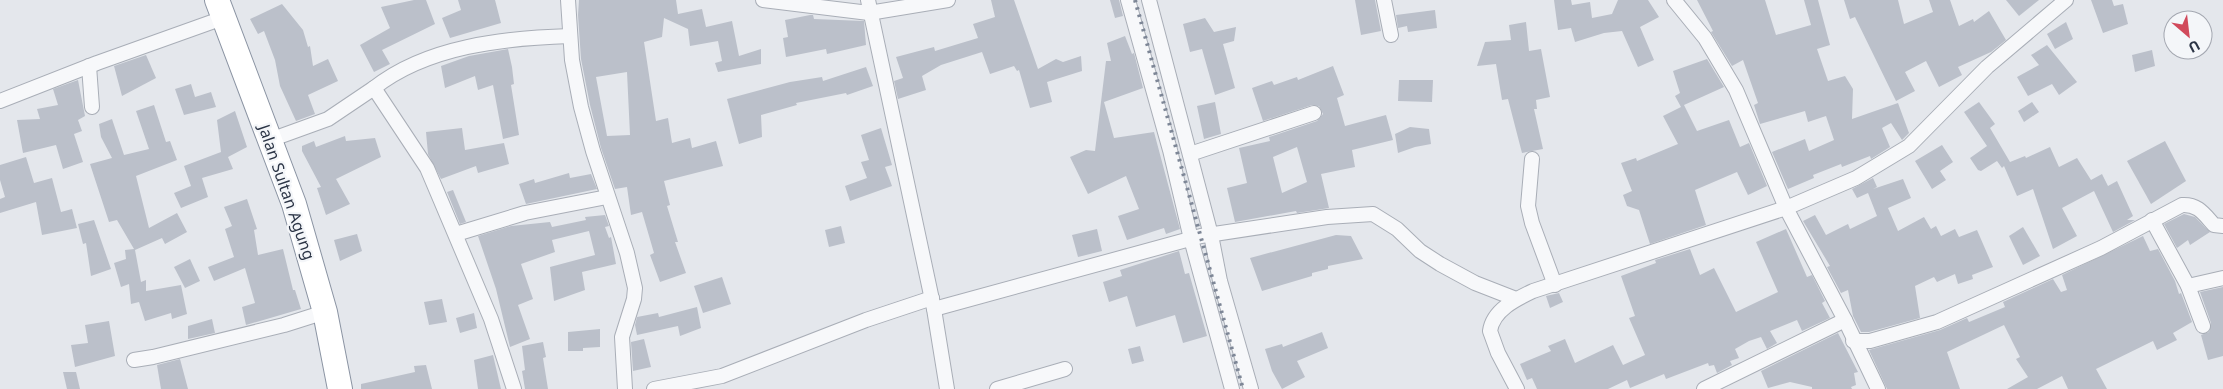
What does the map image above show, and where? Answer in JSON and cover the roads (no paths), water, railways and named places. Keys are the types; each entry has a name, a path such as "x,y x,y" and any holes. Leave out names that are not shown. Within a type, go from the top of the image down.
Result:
{"highway":[{"name":"Jalan Sultan Agung","path":"220,9 294,204 325,312 340,389"}],"street":[{"path":"568,0 570,36 581,107 607,197 627,254 634,288 634,300 622,336 625,389"},
{"path":"763,0 869,7 948,0"},
{"path":"1128,0 1170,150 1191,239 1232,389"},
{"path":"1149,0 1211,234 1220,282 1251,389"},
{"path":"1384,0 1391,35"},
{"path":"1674,0 1704,38 1736,90 1786,208 1845,320 1853,341 1878,389"},
{"path":"1517,389 1498,352 1490,330 1496,316 1516,299 1786,208 1856,178 1909,146 1987,67 2066,0"},
{"path":"869,7 933,304 947,389"},
{"path":"0,101 89,66 220,9"},
{"path":"270,140 328,119 392,75 467,46 528,37 570,36"},
{"path":"89,66 92,107"},
{"path":"374,88 426,168 491,319 514,389"},
{"path":"1190,154 1314,113"},
{"path":"1532,160 1528,206 1532,223 1555,285"},
{"path":"456,234 525,213 607,197"},
{"path":"1853,341 1870,341 1937,322 2101,248 2176,207 2190,205 2198,208 2214,225 2223,226"},
{"path":"654,389 722,376 866,320 1211,234 1327,217 1373,214 1397,229 1420,251 1440,264 1475,283 1516,299"},
{"path":"2152,220 2188,286 2203,326"},
{"path":"2188,286 2223,278"},
{"path":"134,360 275,327 325,312"},
{"path":"1704,389 1845,320"},
{"path":"997,389 1065,369"}],"railway":[{"path":"1135,0 1243,389"}]}
